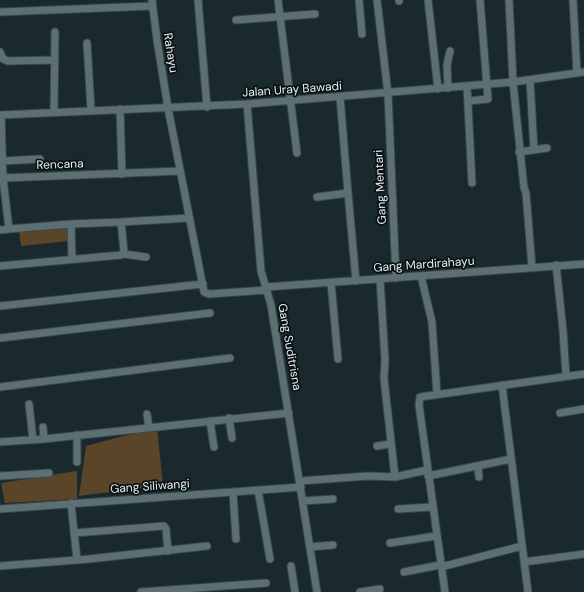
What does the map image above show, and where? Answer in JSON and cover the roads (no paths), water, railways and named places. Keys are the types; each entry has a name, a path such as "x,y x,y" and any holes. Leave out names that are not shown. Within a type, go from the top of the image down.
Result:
{"street":[{"path":"198,0 207,106"},
{"path":"278,0 297,153"},
{"path":"359,0 362,34"},
{"name":"Gang Mentari","path":"377,0 388,94 396,278"},
{"path":"428,0 438,89"},
{"path":"468,101 488,99 480,0"},
{"path":"509,0 513,82 519,152 526,193 532,267"},
{"path":"573,0 581,73"},
{"path":"0,12 152,3"},
{"name":"Rahayu","path":"152,3 168,108 203,284"},
{"path":"236,20 315,14"},
{"path":"54,112 55,32"},
{"path":"87,43 91,110"},
{"path":"448,88 447,65 450,51"},
{"path":"0,52 3,58 7,61 55,60"},
{"name":"Jalan Uray Bawadi","path":"0,115 247,104 388,94 486,85 581,73"},
{"path":"530,80 534,150"},
{"path":"467,86 472,183"},
{"path":"340,97 356,281"},
{"name":"Gang Suditrisna","path":"247,104 262,271 267,288 289,413 317,592"},
{"path":"120,109 122,174"},
{"path":"0,115 2,161 9,229"},
{"path":"519,152 547,148"},
{"path":"2,161 40,159"},
{"name":"Rencana","path":"4,178 180,171"},
{"path":"317,197 348,194"},
{"path":"0,230 71,224 189,218"},
{"path":"121,222 123,254"},
{"path":"71,224 72,259"},
{"path":"0,266 123,254 146,257"},
{"name":"Gang Mardirahayu","path":"203,284 204,292 208,294 267,288 584,264"},
{"path":"556,265 566,376"},
{"path":"421,276 432,322 437,394"},
{"path":"380,279 385,360 384,379 395,477"},
{"path":"331,283 338,359"},
{"path":"0,306 203,284"},
{"path":"0,338 210,313"},
{"path":"0,387 230,358"},
{"path":"445,592 432,507 419,403 422,396 584,374"},
{"path":"502,385 528,592"},
{"path":"29,404 33,440"},
{"path":"560,413 584,409"},
{"path":"0,442 44,439 229,418 289,413"},
{"path":"147,414 149,428"},
{"path":"229,418 232,438"},
{"path":"210,421 214,447"},
{"path":"43,427 44,439"},
{"path":"77,435 77,462"},
{"path":"377,446 391,444"},
{"name":"Gang Siliwangi","path":"0,509 258,490 368,476 395,477 478,466 511,459"},
{"path":"478,466 479,477"},
{"path":"0,476 49,474"},
{"path":"258,490 270,559"},
{"path":"233,492 236,539"},
{"path":"303,501 334,498"},
{"path":"71,503 77,560"},
{"path":"398,510 432,507"},
{"path":"74,533 164,526 166,529 168,551"},
{"path":"390,543 436,536"},
{"path":"310,547 334,545"},
{"path":"0,566 77,560 207,546"},
{"path":"404,572 441,566 522,546"},
{"path":"524,562 584,554"},
{"path":"291,566 295,592"},
{"path":"141,592 266,583"},
{"path":"360,592 380,589"}]}
